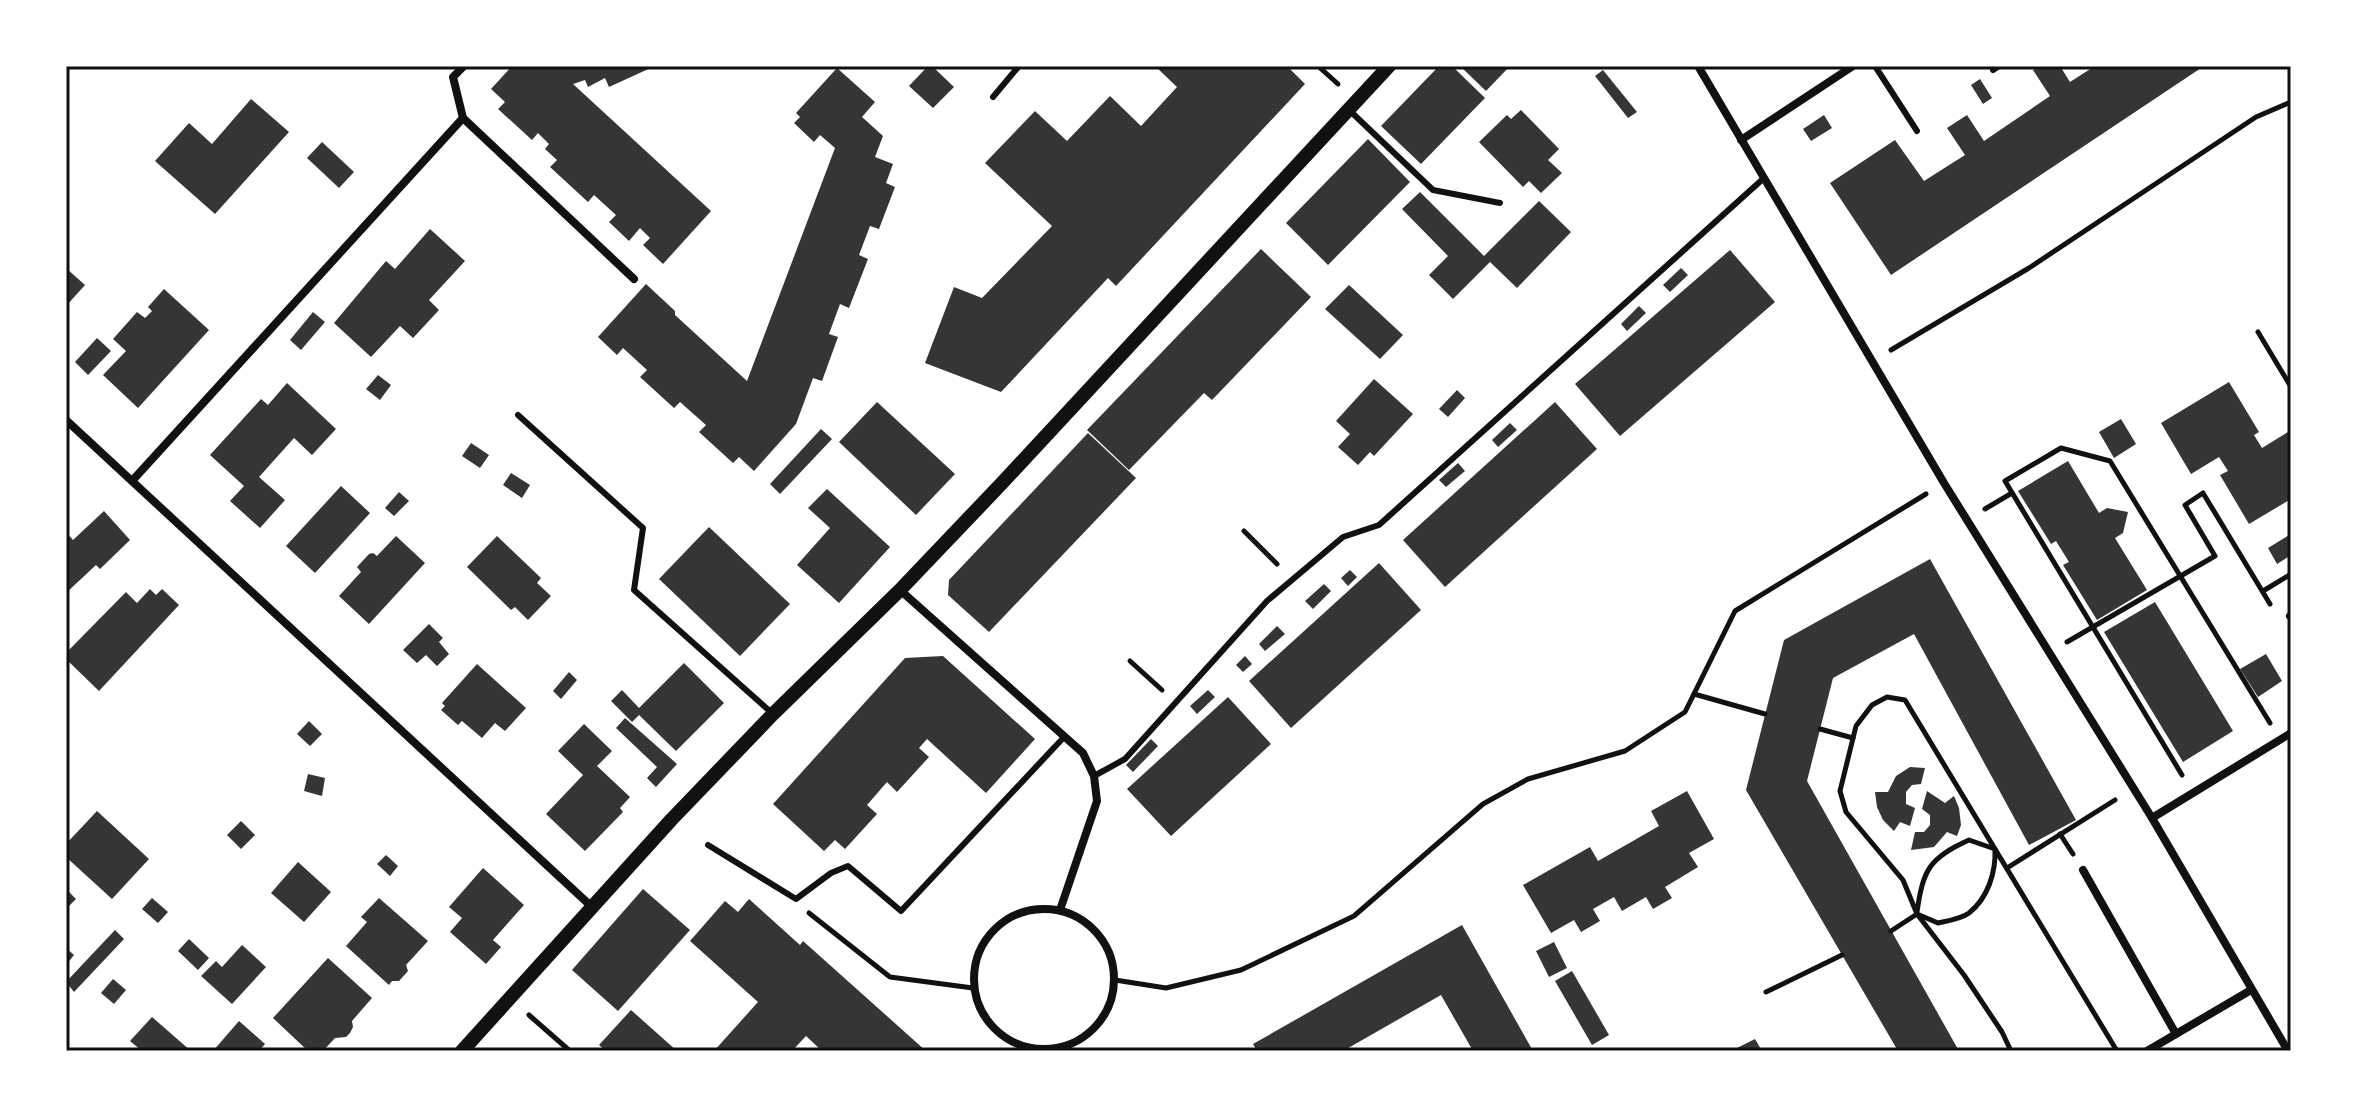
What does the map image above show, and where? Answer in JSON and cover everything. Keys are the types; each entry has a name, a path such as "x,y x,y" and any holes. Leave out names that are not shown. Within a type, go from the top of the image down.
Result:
{"street":[{"path":"464,66 453,77 463,118 634,279"},
{"path":"462,1051 773,714 900,590 1389,66"},
{"path":"1698,66 1944,483 2134,788 2288,1051"},
{"path":"1741,140 1853,66"},
{"path":"132,481 463,118"},
{"path":"66,420 592,907"},
{"path":"900,590 1083,753 1094,776 1097,801 1060,910"},
{"path":"2152,818 2291,733"},
{"path":"2083,870 2176,1034"},
{"path":"1041,908 1060,910 1078,917 1093,928 1109,952 1115,980 1107,1012 1097,1025 1071,1045 1039,1050 1020,1046 1003,1037 989,1024 973,988 979,950 990,934 1004,920 1041,908"},
{"path":"2147,1051 2251,990"}],"lane":[{"path":"993,97 1019,66"},
{"path":"1875,66 1917,131"},
{"path":"1348,109 1433,190 1500,203"},
{"path":"1094,776 1125,759 1267,601 1343,537 1379,525 1764,178"},
{"path":"518,415 643,528 634,590 773,714"},
{"path":"708,845 796,899 831,873 848,866 901,911 1065,736"}],"path":[{"path":"1873,361 2029,268 2256,117 2291,102"},
{"path":"2258,332 2291,387"},
{"path":"2193,793 2005,481 2061,448 2110,461 2280,740"},
{"path":"1115,980 1166,988 1241,970 1354,916 1483,804 1528,779 1625,751 1685,712 1735,611 1944,483"},
{"path":"2048,651 2215,556 2185,505 2203,493 2275,612"},
{"path":"1244,531 1293,579"},
{"path":"2263,591 2291,574"},
{"path":"1130,661 1176,703"},
{"path":"1694,694 1765,714"},
{"path":"2011,1051 1964,975 1917,914 1903,880 1846,812 1840,791 1856,726 1872,705 1887,697 1905,700 2117,1051"},
{"path":"1820,729 1853,738"},
{"path":"2007,868 2134,788"},
{"path":"1891,931 1917,914 1922,879 1942,852 1969,840 1995,849"},
{"path":"1917,914 1938,923 1968,914 1986,893 1996,867 1995,849"},
{"path":"816,921 890,977 973,988"},
{"path":"1766,992 1842,955"},
{"path":"510,998 570,1051"}],"building":[{"path":"512,66 655,66 609,87 605,78 588,87 585,80 573,84 711,211 663,264 643,245 650,238 640,228 629,241 609,222 616,215 594,195 588,202 550,167 557,160 545,149 549,144 538,133 532,140 498,109 505,102 491,89"},
{"path":"928,66 932,66 954,87 933,108 909,86"},
{"path":"1155,66 1287,66 1305,84 1116,286 1108,278 1001,392 925,363 954,287 982,298 1052,226 985,163 1035,111 1067,141 1110,96 1141,126 1177,87"},
{"path":"1439,66 1452,66 1485,98 1421,164 1381,126"},
{"path":"1460,66 1510,66 1486,91"},
{"path":"2039,66 2060,66 2070,82 2095,66 2204,66 1891,275 1830,183 1895,140 1924,181 1965,155 1947,128 1967,115 1984,141 2050,96 2033,70"},
{"path":"837,68 875,102 862,117 883,136 875,157 893,164 886,183 895,187 879,229 870,226 859,255 868,259 849,308 840,304 829,334 838,337 822,381 813,378 796,424 754,471 739,457 733,463 699,432 706,425 680,402 674,408 640,377 647,370 623,348 617,355 598,337 646,284 747,381 835,148 820,135 814,142 794,123 800,117 796,113"},
{"path":"1603,70 1637,112 1628,118 1595,76"},
{"path":"1980,79 1992,98 1983,104 1971,85"},
{"path":"251,99 289,132 215,214 155,161 189,123 212,144"},
{"path":"1521,110 1559,149 1548,160 1562,173 1541,193 1529,181 1523,187 1479,142 1507,115 1511,119"},
{"path":"1824,115 1832,128 1811,141 1803,129"},
{"path":"1368,139 1410,182 1328,265 1286,223"},
{"path":"322,142 354,172 339,188 307,158"},
{"path":"1420,192 1484,256 1539,201 1571,232 1517,288 1490,262 1453,299 1429,275 1448,256 1402,209"},
{"path":"430,229 465,261 429,300 439,310 413,338 400,326 371,357 334,323 386,261 395,269"},
{"path":"1261,249 1311,297 1212,400 1204,393 1129,470 1087,430"},
{"path":"1730,250 1775,302 1620,436 1575,384"},
{"path":"1681,268 1688,275 1670,292 1663,285"},
{"path":"66,271 85,285 66,306"},
{"path":"1349,285 1403,335 1380,359 1325,309"},
{"path":"164,289 209,330 138,408 103,375 126,351 113,339 137,312 145,318 152,311 148,307"},
{"path":"1639,306 1646,313 1627,331 1621,324"},
{"path":"313,312 325,322 301,350 290,340"},
{"path":"97,338 111,351 88,375 75,362"},
{"path":"378,375 391,385 380,400 366,389"},
{"path":"1374,379 1413,414 1374,456 1370,452 1358,465 1338,447 1350,434 1336,421"},
{"path":"2229,382 2259,432 2254,435 2262,448 2288,432 2291,437 2291,499 2249,524 2220,475 2228,471 2219,457 2191,474 2161,423"},
{"path":"287,383 336,429 312,455 294,438 259,477 285,500 260,528 230,501 244,486 210,455 261,399 268,405"},
{"path":"1457,390 1465,398 1448,417 1439,409"},
{"path":"877,402 955,474 916,515 839,442"},
{"path":"1555,402 1597,449 1445,587 1403,540"},
{"path":"2121,419 2136,444 2114,458 2099,432"},
{"path":"1510,423 1517,430 1498,447 1492,440"},
{"path":"821,429 832,439 780,494 770,484"},
{"path":"1088,433 1136,478 989,632 948,595 949,580"},
{"path":"471,443 489,455 480,468 462,456"},
{"path":"2068,461 2099,513 2107,508 2128,512 2123,533 2115,538 2147,590 2097,620 2063,565 2069,562 2056,541 2051,544 2018,491"},
{"path":"1458,463 1465,471 1446,487 1439,480"},
{"path":"511,473 530,485 522,498 503,485"},
{"path":"341,486 370,513 315,573 286,546"},
{"path":"827,489 890,547 839,603 797,565 830,528 808,508"},
{"path":"399,492 409,501 394,516 385,508"},
{"path":"104,511 130,540 100,569 96,565 66,593 66,532 73,540"},
{"path":"709,527 790,604 740,656 659,579"},
{"path":"2291,534 2291,555 2277,564 2268,548"},
{"path":"396,536 425,563 369,624 339,596 361,572 357,567 369,554 377,556"},
{"path":"497,536 541,578 537,583 551,596 528,620 515,607 511,610 467,567"},
{"path":"1930,559 2076,820 2029,845 1914,634 1833,678 1807,781 1959,1051 1898,1051 1746,790 1784,640"},
{"path":"1379,563 1421,610 1291,728 1249,681"},
{"path":"1350,570 1357,577 1348,586 1341,578"},
{"path":"1324,584 1331,591 1313,609 1305,601"},
{"path":"150,589 156,595 162,589 179,605 99,691 66,659 66,653 126,592 137,603"},
{"path":"2155,602 2233,731 2183,762 2104,632"},
{"path":"429,624 443,638 439,642 449,654 437,666 426,655 417,663 403,650"},
{"path":"1277,626 1285,634 1265,651 1259,644"},
{"path":"2266,654 2282,681 2258,697 2240,669"},
{"path":"943,656 1035,739 986,793 927,739 919,748 929,757 897,792 887,782 867,805 877,814 845,849 835,840 824,851 773,804 905,658"},
{"path":"1245,656 1252,664 1243,672 1236,665"},
{"path":"684,663 724,703 676,751 639,715 632,722 611,701 622,690 639,708"},
{"path":"477,664 526,708 505,731 495,723 482,738 462,721 458,725 441,710 445,706 442,703"},
{"path":"569,672 577,680 561,699 553,691"},
{"path":"1208,690 1215,697 1197,714 1190,706"},
{"path":"1228,697 1271,744 1171,836 1127,789"},
{"path":"625,718 677,764 656,787 647,778 657,767 616,728"},
{"path":"309,721 322,734 310,746 297,734"},
{"path":"584,724 612,751 597,766 630,797 620,808 623,812 585,851 546,814 583,775 558,751"},
{"path":"1151,739 1158,746 1133,772 1126,765"},
{"path":"1910,767 1925,768 1921,784 1912,785 1906,792 1906,804 1915,808 1910,826 1900,822 1894,831 1883,820 1875,792 1888,792 1896,776"},
{"path":"308,774 325,778 322,796 304,791"},
{"path":"1687,791 1714,839 1689,853 1698,867 1665,887 1672,898 1653,909 1646,897 1622,911 1614,897 1593,909 1600,921 1581,932 1574,920 1551,933 1523,885 1590,847 1598,861 1659,826 1651,811"},
{"path":"1927,791 1945,803 1954,796 1961,825 1957,836 1947,832 1934,847 1911,850 1915,832 1924,832 1930,825 1930,815 1922,809"},
{"path":"97,811 149,859 112,899 66,857 66,844"},
{"path":"241,821 255,835 241,849 227,835"},
{"path":"386,855 398,866 390,876 377,864"},
{"path":"298,862 331,892 304,922 271,893"},
{"path":"483,868 524,905 493,940 501,947 486,964 450,932 462,918 449,907"},
{"path":"66,889 76,899 66,909"},
{"path":"643,889 690,930 618,1011 572,970"},
{"path":"152,898 168,912 158,923 142,909"},
{"path":"379,898 428,941 406,965 408,971 399,981 392,981 389,985 346,946 367,922 361,917"},
{"path":"749,899 800,945 803,941 926,1051 822,1051 806,1036 792,1051 714,1051 758,1002 690,941 725,901 738,912"},
{"path":"1462,925 1533,1051 1473,1051 1441,995 1343,1051 1257,1051 1253,1044"},
{"path":"115,930 124,939 74,992 66,982"},
{"path":"189,939 209,958 198,970 178,951"},
{"path":"1554,942 1567,968 1549,977 1536,951"},
{"path":"242,945 266,967 232,1004 201,976 216,961 222,967"},
{"path":"66,948 74,955 66,965"},
{"path":"328,958 372,998 352,1021 353,1027 346,1037 335,1038 323,1051 308,1051 273,1018"},
{"path":"1572,971 1609,1035 1592,1045 1555,981"},
{"path":"113,979 126,990 114,1004 101,993"},
{"path":"631,1010 677,1051 606,1051 599,1045"},
{"path":"152,1017 191,1051 142,1051 130,1041"},
{"path":"239,1021 265,1044 259,1051 213,1051"},
{"path":"1755,1039 1762,1051 1731,1051"}]}
